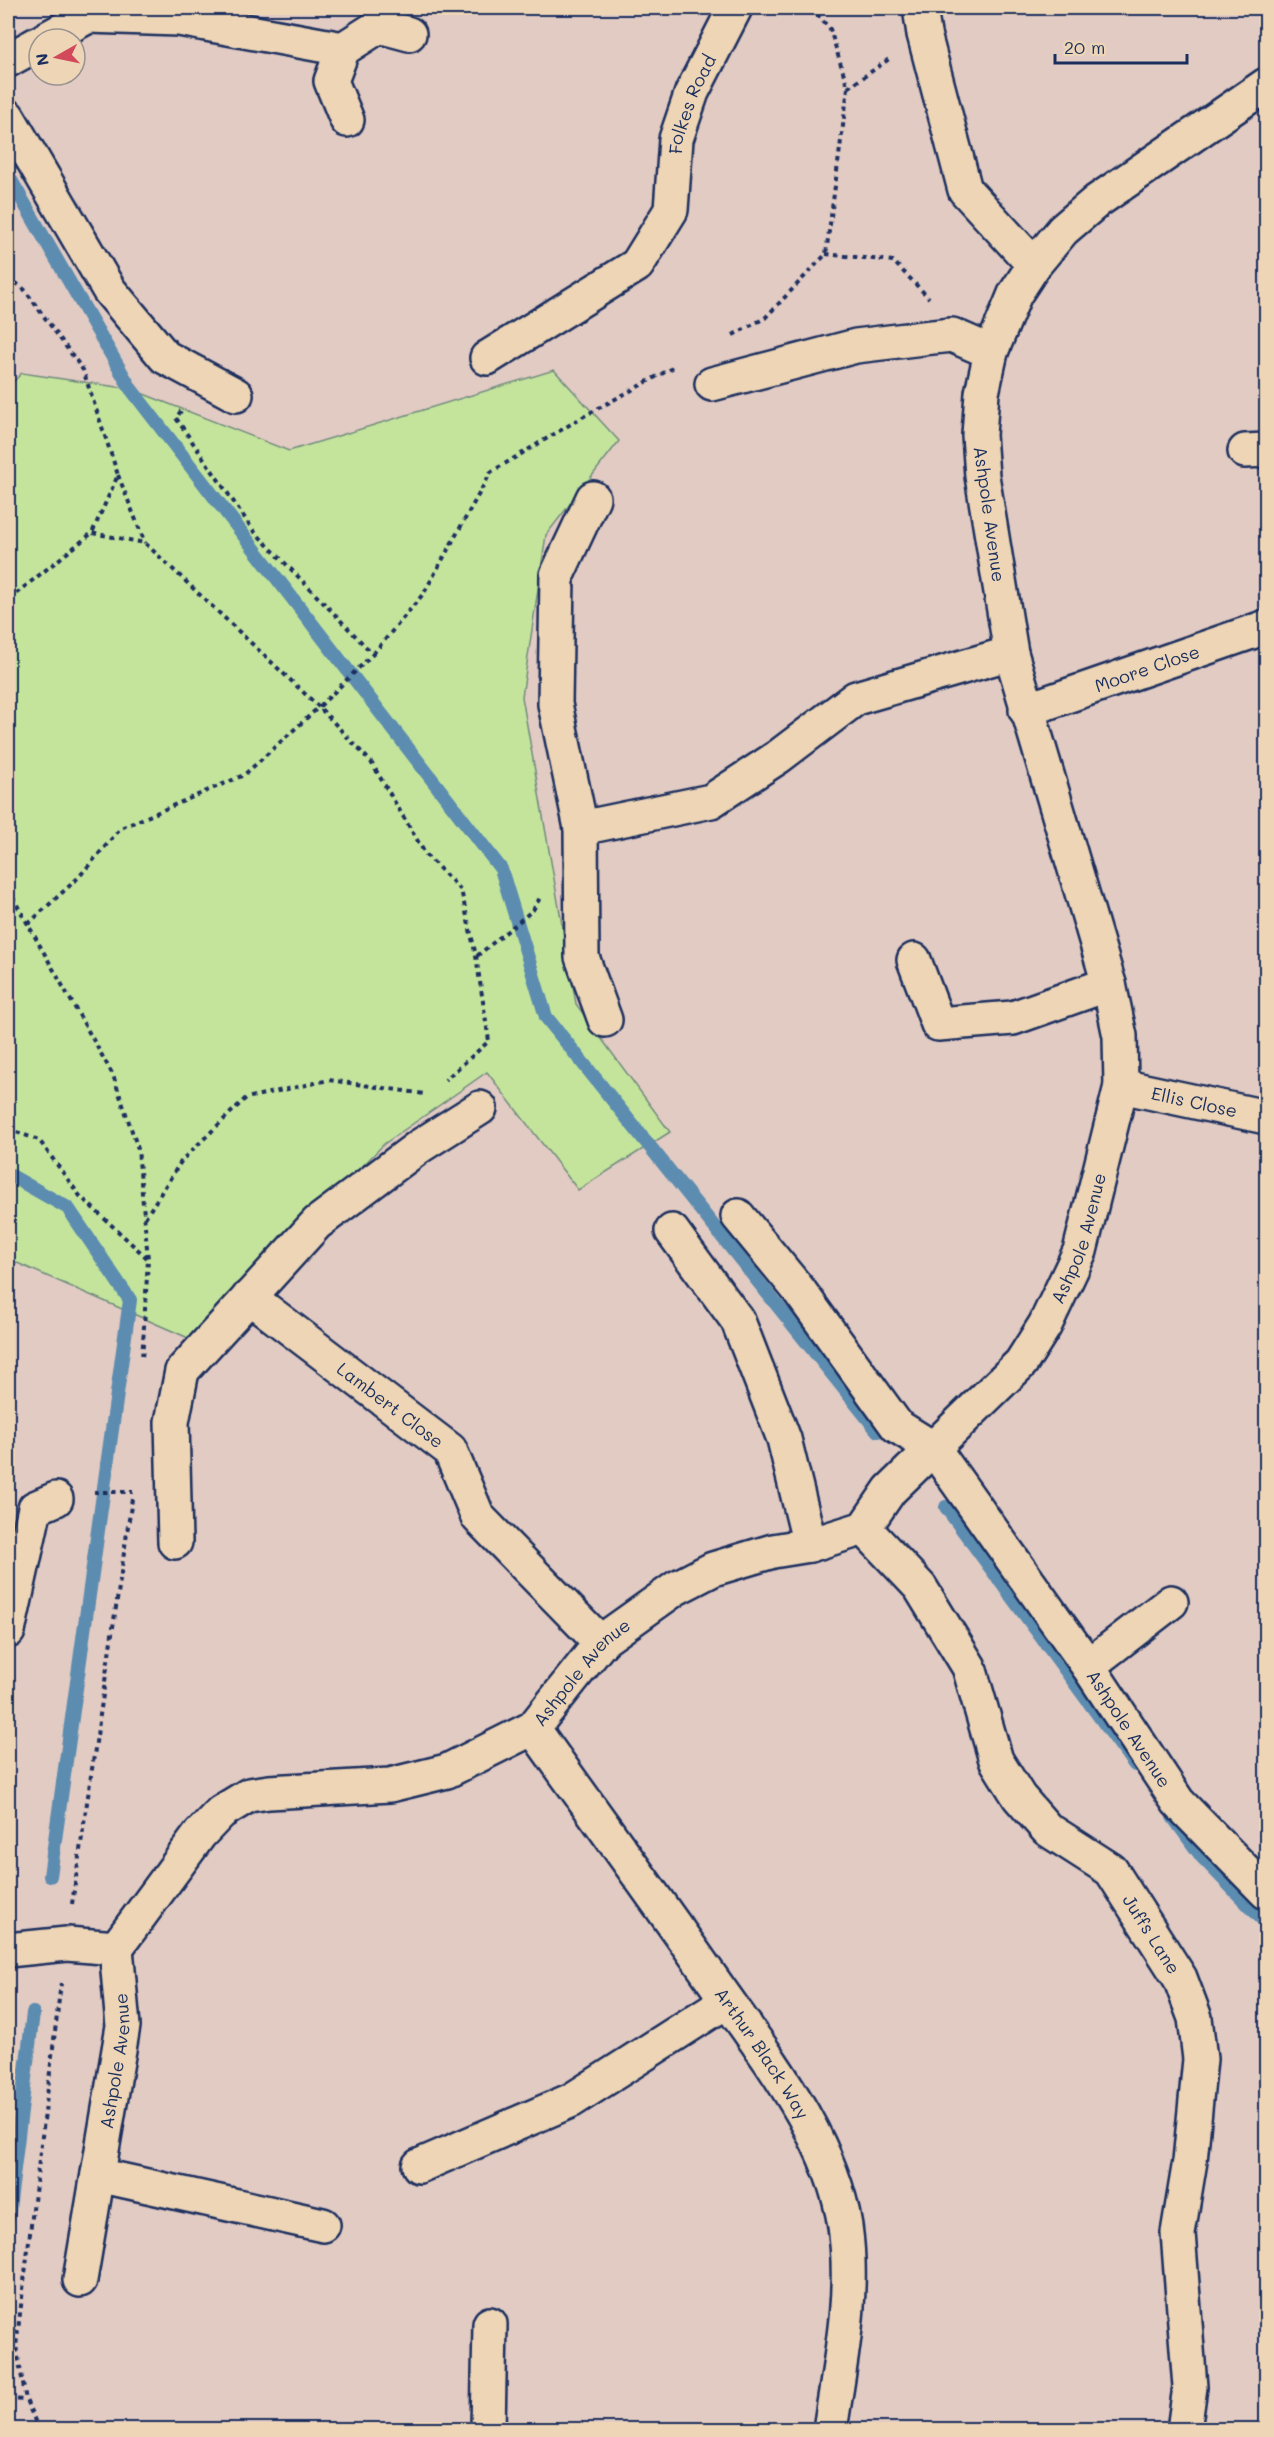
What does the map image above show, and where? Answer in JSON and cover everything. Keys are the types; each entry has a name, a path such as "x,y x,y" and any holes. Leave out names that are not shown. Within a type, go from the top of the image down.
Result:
{"street":[{"name":"Folkes Road","path":"487,358 637,265 671,210 676,139 692,92 735,8"},
{"path":"68,27 88,16 179,19 343,49"},
{"path":"922,21 965,190 1034,265"},
{"path":"347,120 331,81 343,49 379,26 409,34"},
{"path":"8,60 27,50"},
{"name":"Ashpole Avenue","path":"80,2280 123,2026 116,1948 200,1834 221,1812 249,1795 390,1785 447,1771 533,1728 601,1643 676,1588 713,1569 773,1551 810,1545 864,1528 890,1490 1021,1363 1045,1325 1080,1251 1121,1086 1120,1036 1109,984 1011,653 982,476 979,435 982,393 991,352 1015,294 1034,265 1063,230 1097,201 1266,86"},
{"path":"8,117 109,290 165,357 236,395"},
{"path":"712,384 856,346 952,335 991,352"},
{"path":"593,498 557,575 555,704 581,828 582,957 605,1020"},
{"name":"Moore Close","path":"1026,710 1266,627"},
{"path":"581,828 711,801 778,757 856,698 1011,653"},
{"path":"914,960 938,1024 1013,1018 1109,984"},
{"name":"Ellis Close","path":"1121,1086 1266,1118"},
{"path":"175,1542 172,1422 182,1371 317,1223 420,1146 480,1108"},
{"path":"738,1216 790,1280 897,1426 934,1449"},
{"path":"672,1231 738,1321 784,1439 810,1545"},
{"name":"Lambert Close","path":"249,1297 450,1450 478,1517 601,1643"},
{"name":"Ashpole Avenue","path":"934,1449 1088,1666 1178,1802 1266,1892"},
{"path":"8,1631 35,1508 70,1495"},
{"name":"Juffs Lane","path":"864,1528 920,1587 969,1667 996,1760 1018,1797 1047,1829 1111,1870 1180,1978 1196,2018 1200,2059 1190,2161 1178,2233 1190,2387 1184,2430"},
{"path":"1088,1666 1171,1602"},
{"name":"Arthur Black Way","path":"533,1728 727,2001 804,2116 836,2187 845,2224 849,2290 830,2430"},
{"path":"8,1950 67,1944 116,1948"},
{"path":"419,2166 572,2100 727,2001"},
{"path":"98,2175 323,2225"},
{"path":"488,2430 490,2324"}],"path":[{"path":"723,340 765,318 826,254 848,88 830,29 811,8"},
{"path":"848,88 922,21"},
{"path":"826,254 893,261 944,314 952,335"},
{"path":"8,278 24,289 83,370 118,475 145,543 319,707 371,762 426,855 461,890 477,956 489,1041 437,1087"},
{"path":"28,924 78,878 121,828 244,775 319,707 364,660 373,654 424,593 491,472 586,415 681,363"},
{"path":"183,408 176,418 253,530 373,654"},
{"path":"8,600 92,533 118,475"},
{"path":"92,533 145,543"},
{"path":"8,890 113,1075 138,1149 148,1259 141,1364"},
{"path":"477,956 533,910"},
{"path":"144,1219 183,1160 246,1098 329,1080 428,1095"},
{"path":"8,1129 39,1140 80,1196 148,1259"},
{"path":"39,2430 26,2400 16,2346 67,1944 133,1481"},
{"path":"70,1495 133,1492"},
{"path":"8,2399 26,2400"}],"green space":[{"path":"554,370 619,441 546,535 522,697 576,1004 670,1132 578,1190 487,1072 384,1144 193,1340 8,1259 8,387 22,373 131,389 289,451"}],"waterway":[{"path":"8,175 131,389 501,869 546,1017 878,1431"},
{"path":"8,1174 68,1208 130,1300 50,1876"},
{"path":"946,1507 1135,1765"},
{"path":"1173,1817 1202,1857 1266,1923"},
{"path":"8,2218 33,2013"}]}
